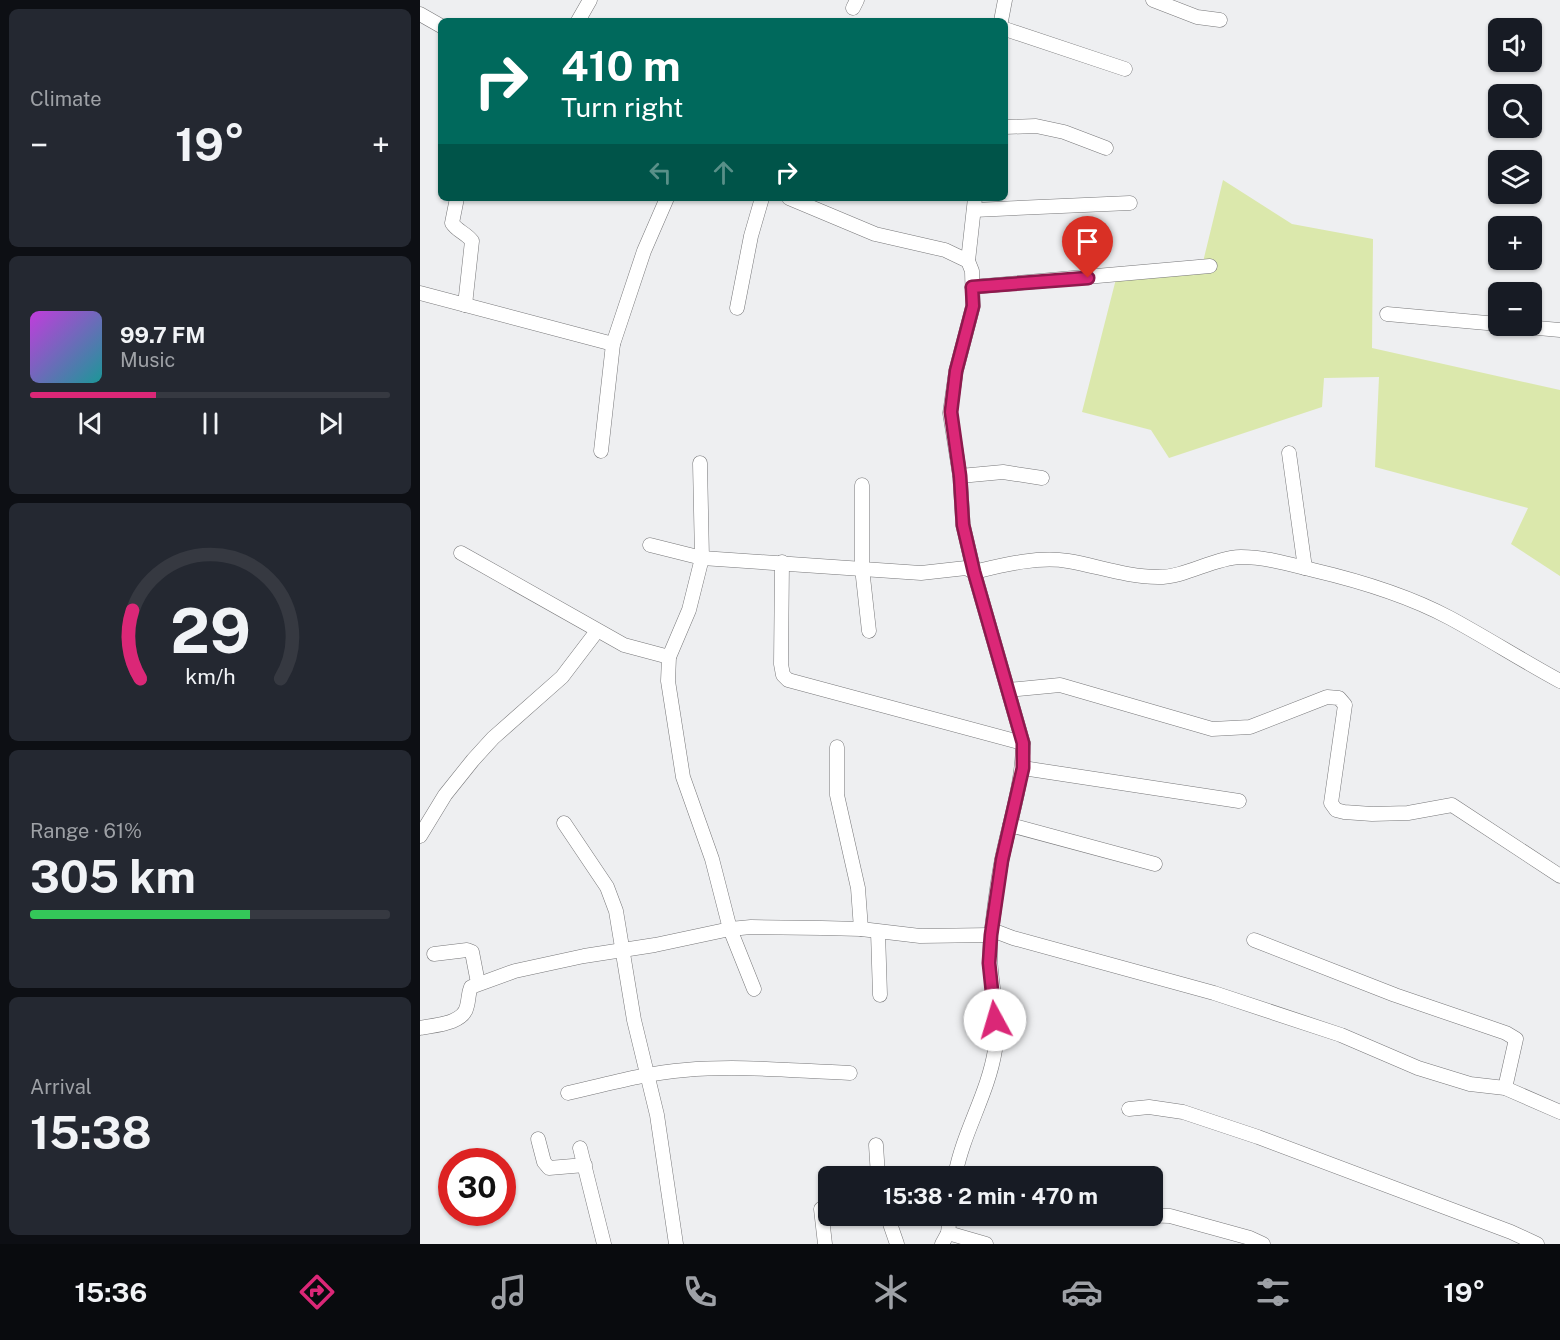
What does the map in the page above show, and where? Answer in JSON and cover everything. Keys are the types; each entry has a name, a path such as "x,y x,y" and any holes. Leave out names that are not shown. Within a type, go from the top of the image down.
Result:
{"street":[{"path":"580,18 590,0"},
{"path":"1002,18 1005,0"},
{"path":"1153,0 1197,17 1220,20"},
{"path":"420,14 438,24"},
{"path":"1008,30 1125,69"},
{"path":"1008,127 1036,126 1064,132 1106,148"},
{"path":"456,201 452,223 472,241 465,305"},
{"path":"601,451 613,344 644,251 666,201"},
{"path":"737,308 751,236 761,201"},
{"path":"796,201 875,234 935,248 968,261"},
{"path":"957,1166 991,1071 996,1047 989,963 992,932 1002,860 1023,768 1023,743 974,572 963,525 960,476 951,412 956,371 973,306 972,271 968,261 974,204 1130,203"},
{"path":"972,287 1210,266"},
{"path":"420,293 613,344"},
{"path":"1387,314 1488,323"},
{"path":"1542,328 1560,330"},
{"path":"1290,453 1305,568"},
{"path":"700,463 702,558 689,610 669,657 668,681 683,777 712,859 730,929 754,989"},
{"path":"960,476 1004,472 1042,478"},
{"path":"862,485 862,568 869,631"},
{"path":"650,545 702,558 921,573 966,568 974,572 1033,562 1066,561 1123,573 1158,577 1184,574 1216,561 1241,557 1277,561 1348,578 1404,596 1449,618 1560,681"},
{"path":"461,553 624,645 669,657"},
{"path":"782,562 781,664 783,675 788,680 1023,743"},
{"path":"420,836 445,795 473,760 493,738 562,676 597,631"},
{"path":"1008,690 1060,685 1212,729 1250,727 1327,697 1339,698 1345,705 1331,803 1336,810 1372,814 1408,813 1452,805 1560,876"},
{"path":"837,747 837,795 858,888 861,929"},
{"path":"1023,768 1239,801"},
{"path":"564,823 607,887 616,911 634,1020 657,1116 676,1244"},
{"path":"1010,825 1155,864"},
{"path":"420,1028 448,1022 463,1014 467,1008 471,987 515,971 730,929 751,927 861,929 921,936 992,932 1214,993 1341,1035 1418,1068 1470,1084 1505,1088 1560,1112"},
{"path":"878,932 880,995"},
{"path":"1254,940 1395,995 1506,1033 1516,1039 1505,1088"},
{"path":"434,954 467,950 472,952 478,983"},
{"path":"568,1094 647,1075 686,1070 728,1068 850,1073"},
{"path":"1129,1109 1149,1107 1183,1112 1258,1137 1511,1232 1537,1244"},
{"path":"538,1139 544,1162 549,1168 585,1165"},
{"path":"876,1145 877,1166"},
{"path":"580,1148 604,1244"},
{"path":"1163,1216 1250,1238 1263,1244"},
{"path":"823,1226 825,1244"},
{"path":"891,1226 897,1244"},
{"path":"945,1238 986,1244"}],"green space":[{"path":"1223,180 1292,224 1373,239 1372,348 1560,390 1560,576 1511,544 1528,508 1375,467 1379,377 1324,378 1322,407 1169,458 1151,430 1082,412 1117,275 1202,266"}],"route":[{"path":"995,1020 989,963 991,935 1002,860 1023,768 1023,743 974,572 963,525 960,476 951,412 956,371 973,306 972,287 1088,278"}]}
